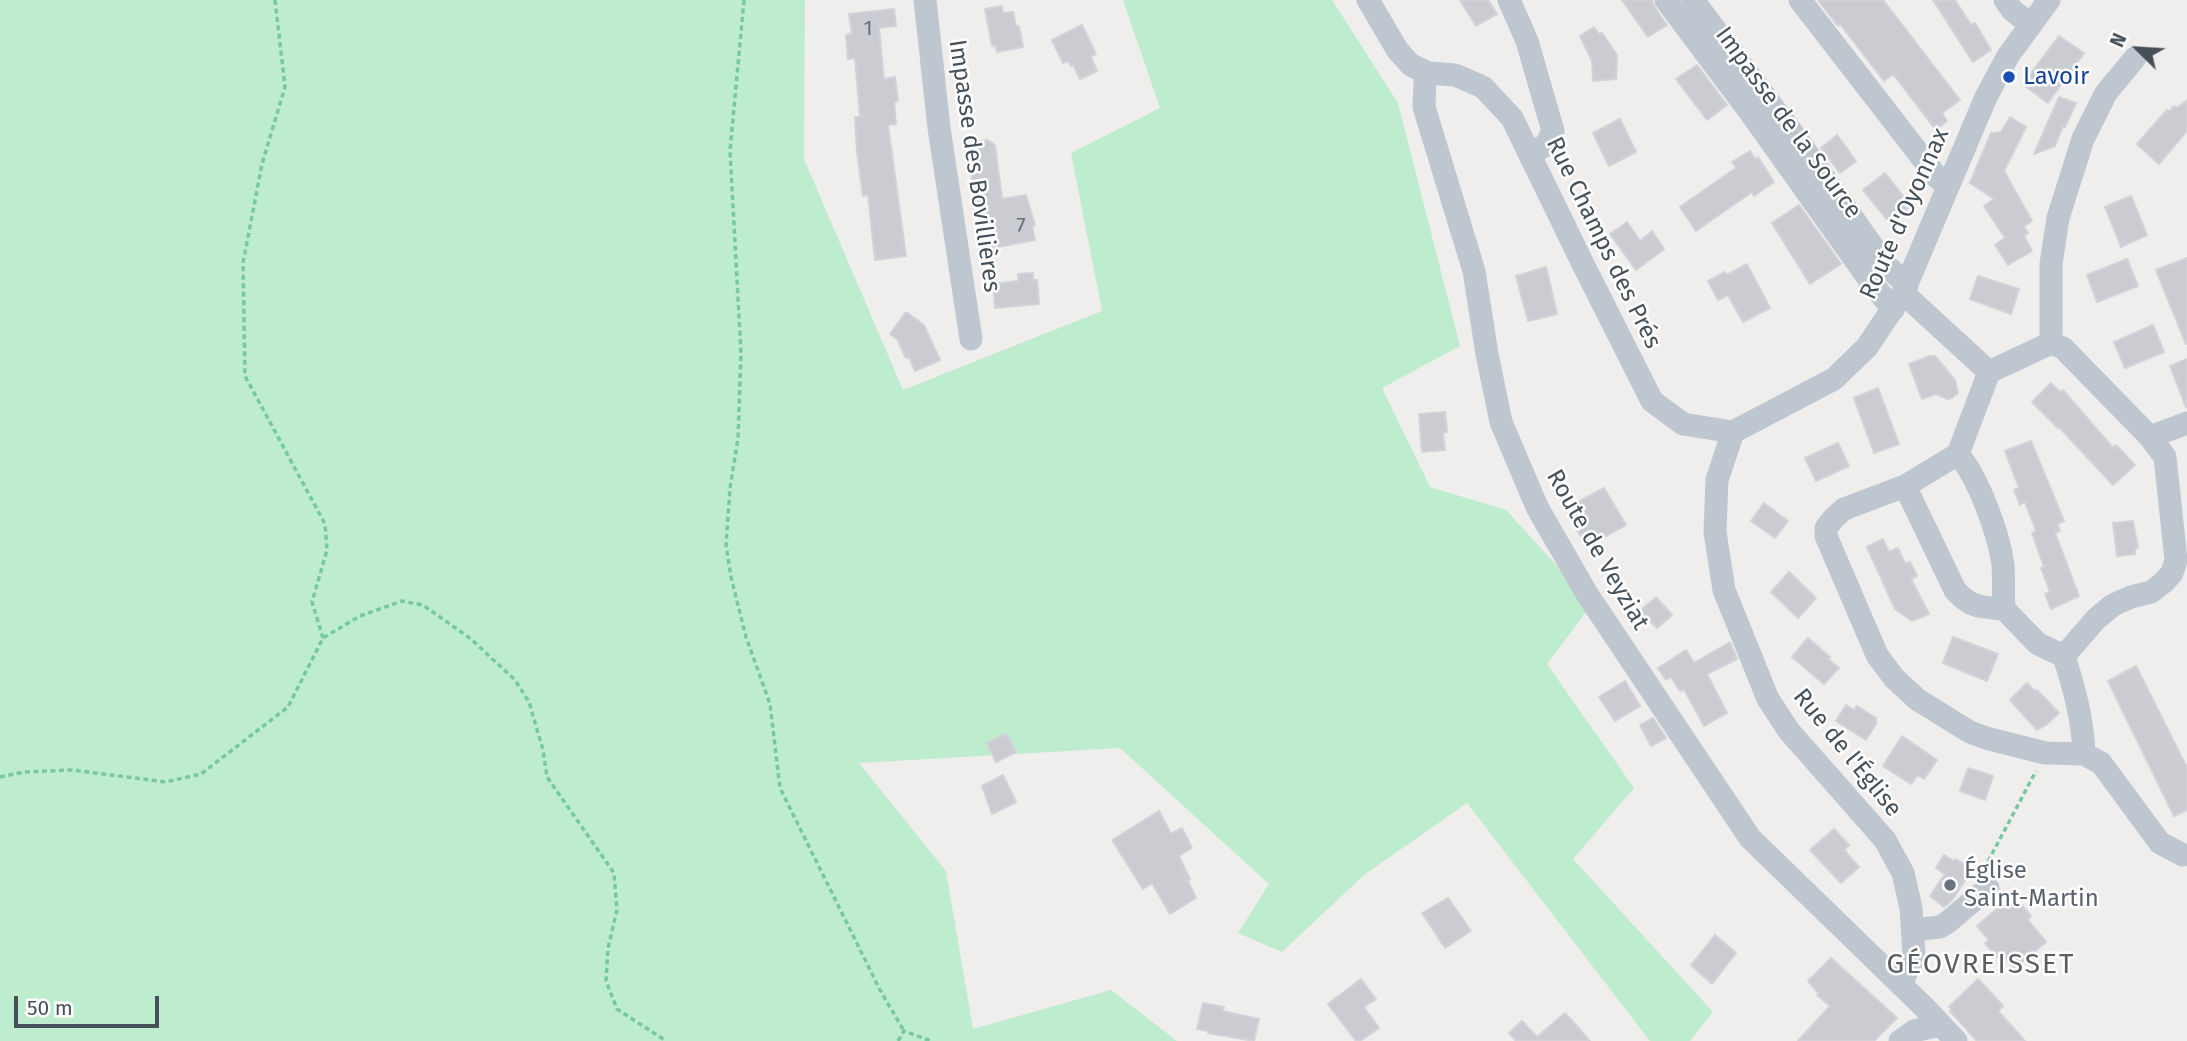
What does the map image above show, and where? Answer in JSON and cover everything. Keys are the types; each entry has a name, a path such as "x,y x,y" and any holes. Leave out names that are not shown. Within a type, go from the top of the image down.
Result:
{"street":[{"name":"Impasse des Bovillières","path":"925,0 939,128 971,339"},
{"path":"1368,0 1398,51 1411,65 1428,74"},
{"path":"1509,0 1527,41 1553,131 1546,145 1531,153"},
{"name":"Impasse de la Source","path":"1666,0 1871,282 1901,296"},
{"path":"1693,0 1802,146 1885,264 1901,296 1989,372"},
{"path":"1800,0 1937,177 1948,186"},
{"path":"2006,0 2011,10 2031,25"},
{"name":"Route d'Oyonnax","path":"1733,432 1834,379 1867,347 1901,296 1986,97 2008,56 2049,0"},
{"path":"2051,343 2051,264 2058,218 2082,139 2106,93 2135,58"},
{"name":"Rue Champs des Prés","path":"1428,74 1455,75 1483,87 1512,118 1652,401 1684,424 1733,432"},
{"name":"Route de Veyziat","path":"1428,74 1424,81 1424,107 1474,271 1501,422 1537,506 1587,594 1750,838 1948,1033"},
{"path":"2064,656 2096,619 2113,605 2151,592 2172,573 2176,560 2165,457 2150,437 2063,348 2051,343 1989,372 1958,454 1905,486 1844,509 1826,528 1826,537 1877,655 1894,678 1918,700 1970,732 1986,738 2045,753 2084,754 2101,763 2160,843 2183,855"},
{"path":"2150,437 2187,423"},
{"name":"Rue de l'Église","path":"1733,432 1717,480 1715,532 1724,590 1768,699 1788,731 1885,841 1903,873 1911,908 1914,955 1901,985"},
{"path":"1958,454 1969,467 1996,533 2003,565 2004,609"},
{"path":"1905,486 1955,590 1966,602 1979,607 2004,609 2038,644 2064,656"},
{"path":"2064,656 2083,732 2084,754"},
{"path":"1913,930 1940,927 1948,922 1986,879"},
{"path":"1900,1041 1914,1031 1948,1033"}],"path":[{"path":"275,0 285,87 262,164 243,263 245,376 325,524 327,550 312,602 323,638"},
{"path":"744,0 730,151 741,353 738,438 730,488 726,545 731,577 747,637 771,704 779,788 880,990 904,1031 931,1041"},
{"path":"0,777 24,772 72,770 166,782 201,774 288,706 323,638 360,616 402,601 423,605 471,639 515,680 529,702 543,750 547,777 614,873 617,910 608,948 606,981 617,1009 666,1041"},
{"path":"1986,879 2045,753"},
{"path":"898,1041 904,1031"}],"green space":[{"path":"0,0 805,0 804,159 903,390 1102,311 1071,153 1160,108 1123,0 1332,0 1398,103 1460,346 1382,388 1430,487 1506,510 1592,604 1547,664 1634,788 1573,859 1713,1012 1690,1041 1650,1041 1467,803 1364,875 1282,952 1238,933 1269,884 1120,748 859,763 946,871 973,1029 1111,990 1177,1041 0,1041"}],"building":[{"path":"1460,0 1488,0 1497,14 1476,26"},
{"path":"1622,0 1652,0 1667,25 1648,37"},
{"path":"1818,0 1883,0 1960,100 1942,113 1947,121 1936,130 1893,74 1884,81"},
{"path":"1933,0 1955,0 1971,25 1975,23 1991,50 1973,62"},
{"path":"1002,6 1003,13 1013,12 1023,47 997,52 995,45 992,46 985,9"},
{"path":"894,9 896,26 879,28 884,79 895,77 898,101 894,102 896,124 888,125 906,256 875,260 868,195 863,196 857,152 855,117 860,117 855,58 848,59 846,35 852,34 849,14"},
{"path":"1082,25 1096,54 1091,57 1097,71 1080,79 1073,65 1068,61 1063,63 1052,40"},
{"path":"1594,27 1599,34 1602,33 1617,55 1616,79 1593,81 1592,61 1580,36"},
{"path":"2059,36 2084,53 2048,103 2025,86 2025,81"},
{"path":"1697,65 1727,105 1707,120 1676,79"},
{"path":"2059,97 2076,103 2055,146 2034,154"},
{"path":"2187,100 2187,131 2159,164 2137,144 2167,110 2169,112 2174,106 2177,108"},
{"path":"2010,117 2026,127 2004,171 2032,221 2024,226 2028,233 2024,236 2032,251 2008,265 1995,245 2005,238 1984,206 1994,199 1970,183 1991,133 2001,132"},
{"path":"1620,119 1636,152 1609,166 1593,133"},
{"path":"1837,135 1856,161 1840,173 1821,148"},
{"path":"988,140 995,145 1002,199 1026,195 1035,225 1032,226 1035,240 988,249 985,234 980,235 967,143"},
{"path":"1750,151 1755,159 1758,157 1774,182 1754,196 1752,192 1696,231 1680,207 1736,168 1732,162"},
{"path":"1885,173 1911,206 1890,223 1863,190"},
{"path":"2131,196 2147,235 2121,247 2105,207"},
{"path":"1799,205 1841,264 1810,284 1772,223"},
{"path":"1627,222 1640,241 1652,231 1664,249 1636,270 1610,234"},
{"path":"2187,258 2187,344 2186,344 2156,270"},
{"path":"2127,259 2138,286 2097,302 2087,275"},
{"path":"1747,264 1770,308 1743,322 1728,295 1718,300 1708,281"},
{"path":"1546,267 1557,314 1528,321 1516,276"},
{"path":"1033,273 1033,280 1037,280 1039,304 995,308 993,284 1018,281 1018,274"},
{"path":"1978,276 2019,289 2011,314 1970,299"},
{"path":"906,312 924,325 940,360 915,371 897,339 890,334"},
{"path":"2153,325 2164,352 2125,368 2114,342"},
{"path":"1935,356 1955,380 1958,393 1952,398 1936,394 1922,399 1909,364"},
{"path":"2187,359 2187,407 2186,407 2170,366"},
{"path":"2051,383 2060,392 2063,390 2113,448 2116,445 2135,465 2113,485 2032,402"},
{"path":"1878,388 1899,444 1874,453 1854,398"},
{"path":"1445,412 1445,450 1422,452 1419,414"},
{"path":"2031,441 2064,521 2057,524 2060,531 2055,533 2079,596 2051,609 2045,594 2050,592 2041,568 2044,567 2032,533 2036,531 2025,502 2020,505 2014,490 2019,488 2005,451"},
{"path":"1838,443 1849,466 1816,481 1805,458"},
{"path":"1604,488 1626,525 1587,547 1565,509"},
{"path":"1764,503 1788,521 1775,538 1751,521"},
{"path":"2133,521 2138,548 2135,548 2135,554 2117,556 2113,523"},
{"path":"1883,539 1889,552 1898,548 1905,564 1910,562 1917,576 1911,579 1929,614 1912,621 1895,609 1867,547"},
{"path":"1789,572 1816,598 1798,618 1771,592"},
{"path":"1656,597 1672,615 1657,628 1640,611"},
{"path":"1953,637 1998,654 1987,681 1943,663"},
{"path":"1808,638 1839,668 1824,684 1792,657"},
{"path":"1730,642 1737,659 1707,674 1727,713 1704,726 1684,689 1680,691 1671,677 1666,680 1658,668 1686,650 1694,663"},
{"path":"2136,666 2187,768 2187,810 2174,816 2108,681"},
{"path":"1625,681 1640,706 1615,721 1599,697"},
{"path":"2027,683 2059,713 2037,730 2010,700"},
{"path":"1846,705 1854,710 1857,706 1876,718 1876,724 1866,740 1836,721"},
{"path":"1653,718 1666,738 1651,746 1640,725"},
{"path":"1006,734 1016,752 996,762 987,743"},
{"path":"1902,736 1937,760 1924,779 1918,775 1911,784 1883,766"},
{"path":"1968,768 1993,776 1985,800 1960,791"},
{"path":"1003,775 1016,802 992,814 982,786"},
{"path":"1159,811 1171,834 1182,828 1192,848 1179,856 1196,898 1170,914 1152,883 1143,889 1112,840"},
{"path":"1834,829 1849,845 1844,850 1859,867 1841,883 1810,850"},
{"name":"Église Saint-Martin","path":"1944,855 1954,861 1956,859 1972,870 1952,900 1944,907 1930,896 1945,874 1936,868"},
{"path":"2013,895 2031,916 2028,920 2046,942 2014,969 2003,956 1999,959 1985,943 1989,940 1977,926"},
{"path":"1448,898 1471,931 1445,948 1422,913"},
{"path":"1715,935 1736,953 1712,984 1691,965"},
{"path":"1831,958 1897,1018 1874,1041 1798,1041 1830,1006 1817,995 1819,994 1808,981"},
{"path":"1361,979 1376,999 1364,1007 1379,1028 1356,1041 1328,1004"},
{"path":"1978,979 2003,1006 1998,1011 2025,1041 1977,1041 1950,1011 1952,1010 1949,1007"},
{"path":"1203,1003 1224,1007 1222,1011 1259,1019 1254,1041 1197,1029"},
{"path":"1565,1013 1590,1041 1516,1041 1509,1033 1522,1021 1537,1037"}],"place":[{"name":"Lavoir","path":"2009,77"},
{"name":"Église Saint-Martin","path":"1950,885"}],"district":[{"name":"GÉOVREISSET","path":"1981,965"}]}
